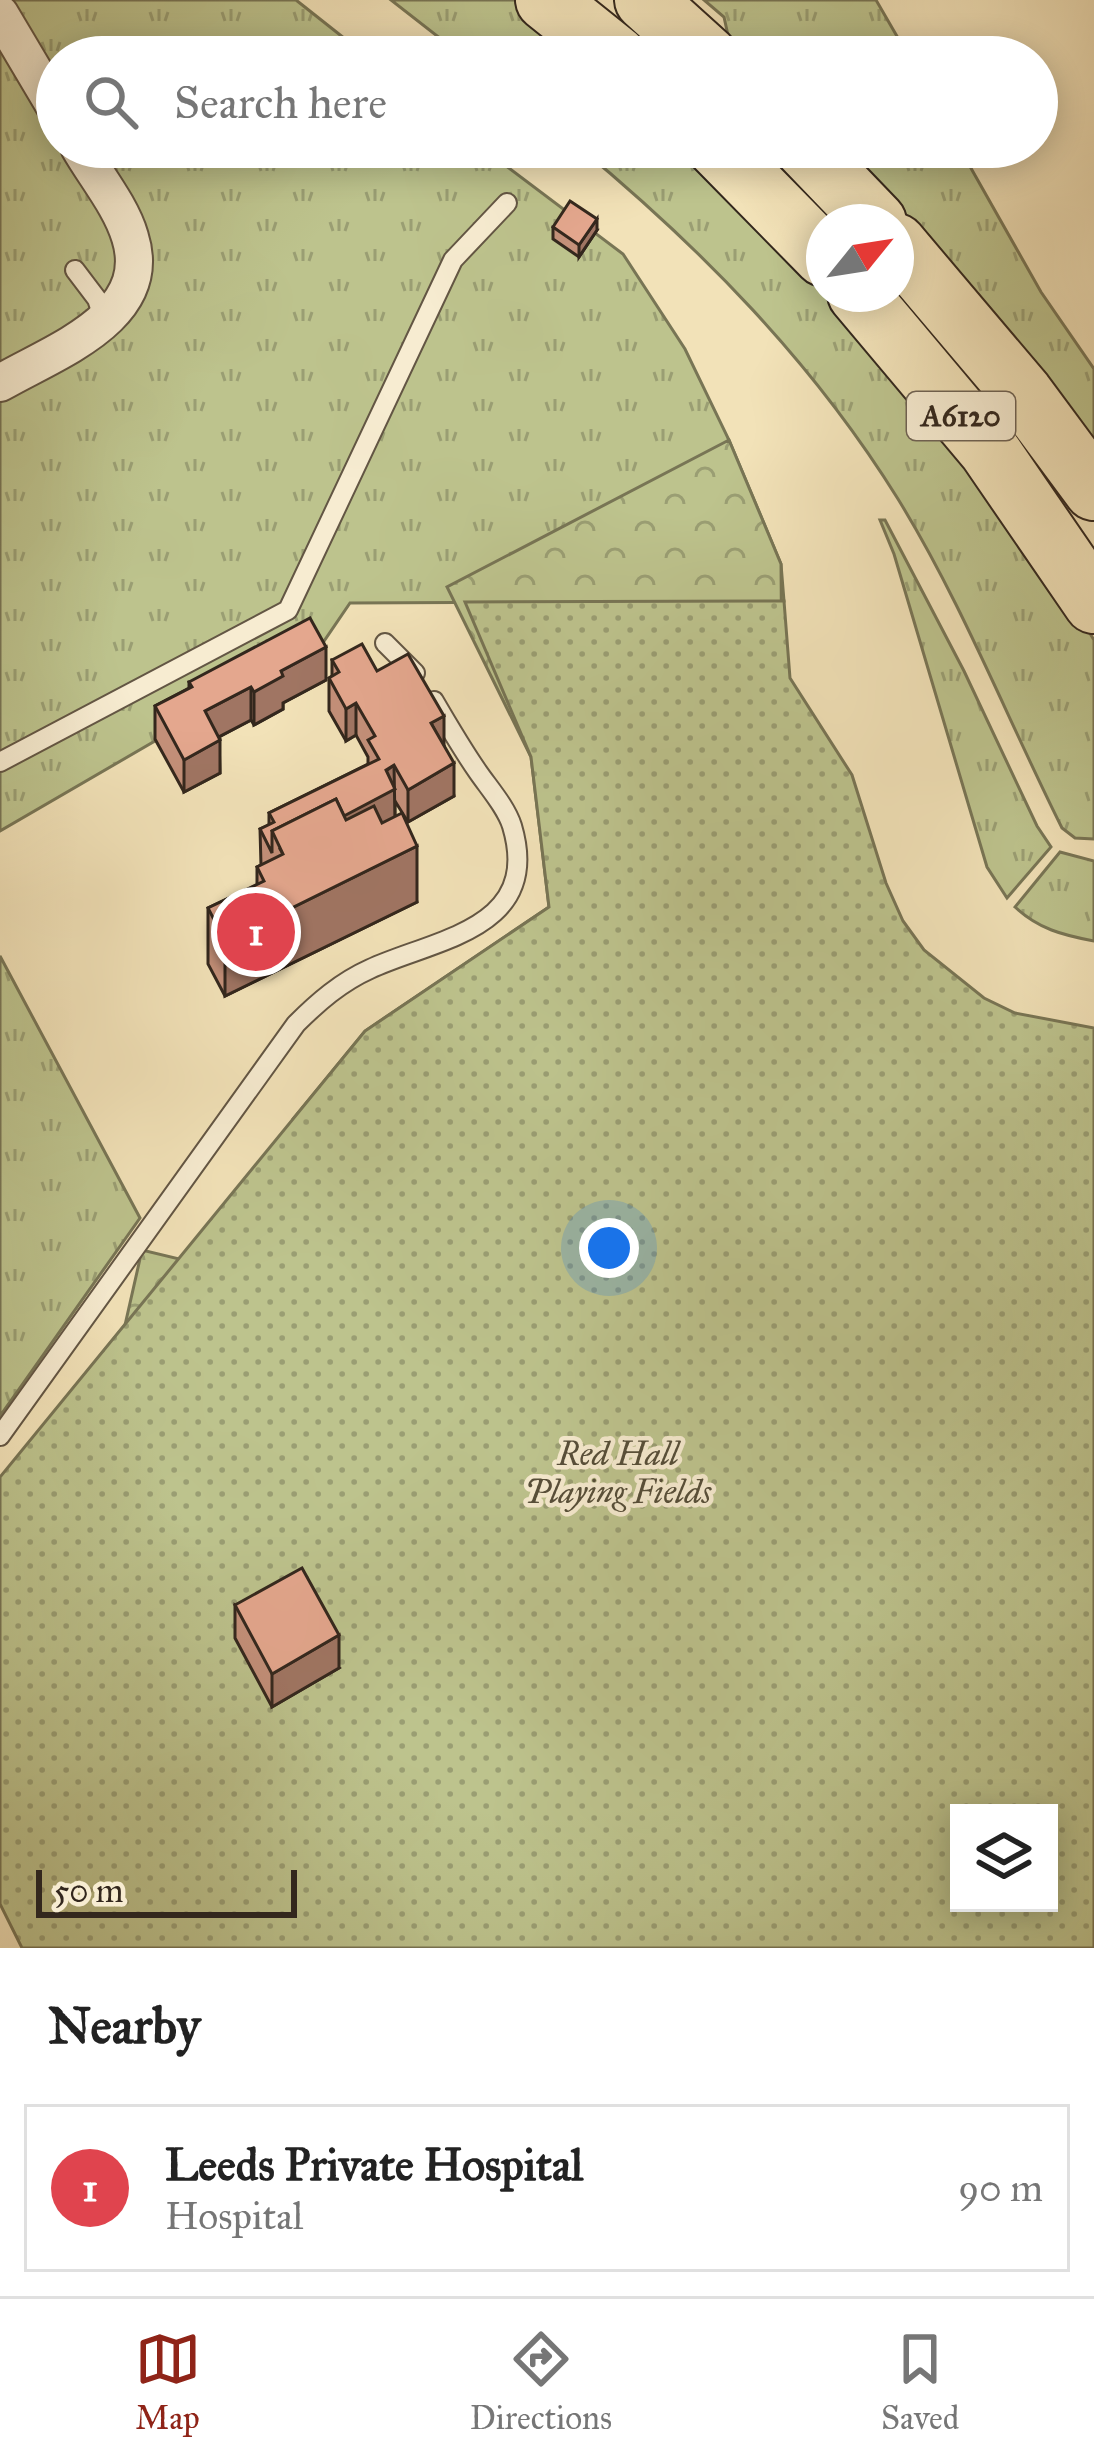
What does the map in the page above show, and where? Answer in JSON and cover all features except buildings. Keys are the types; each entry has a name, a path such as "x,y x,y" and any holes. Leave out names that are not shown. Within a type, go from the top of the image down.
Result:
{"highway":[{"path":"546,0 591,36"},
{"path":"645,0 685,36"},
{"path":"737,168 806,238"},
{"path":"823,168 858,204"},
{"name":"A6120","path":"914,265 1023,394 1094,490"},
{"name":"A6120","path":"873,312 989,450 1094,603"}],"street":[{"path":"0,14 36,75"},
{"path":"0,382 105,322 126,295 136,267 130,233 91,168"}],"lane":[{"path":"0,762 287,610 453,260 507,203"},
{"path":"75,270 98,299 105,322"},
{"path":"0,1436 296,1024 325,996 364,971 476,929 512,887 516,855 512,824 417,675 385,643"}],"green space":[{"path":"0,0 296,0 341,36 36,36 36,168 509,168 623,254 685,349 781,564 784,601 350,603 322,644 0,831"},
{"path":"391,0 517,0 561,36 437,36"},
{"path":"704,0 876,0 897,36 728,36 724,17"},
{"path":"603,168 709,168 806,267 806,312 845,312 1064,591 1094,640 1094,839 1075,838 1062,828 964,620 921,538 865,449 792,354 712,267"},
{"path":"853,168 971,168 1041,292 1094,369 1094,453 914,240 914,204 883,204"},
{"path":"729,440 781,564 782,691 765,682 743,689 738,715 673,772 649,767 626,774 603,867 578,935 583,970 572,997 525,1011 505,1056 526,1060 523,1083 440,1163 361,1176 328,1208 219,1272 200,1305 206,1353 199,1389 230,1458 278,1533 288,1583 261,1600 239,1603 190,1566 188,1525 202,1495 160,1439 159,1402 140,1407 124,1435 87,1442 56,1410 125,1325 142,1250 179,1259 259,1219 311,1163 293,1119 365,1031 549,907 531,757 447,587"},
{"path":"880,520 885,520 964,671 1051,847 1007,898 987,867"},
{"name":"Red Hall Playing Fields","path":"784,601 790,678 852,775 886,883 903,921 924,950 984,998 1015,1013 1094,1028 1094,1948 22,1948 0,1904 0,1477 365,1031 549,907 531,757 465,602"},
{"path":"1060,852 1094,861 1094,941 1052,930 1015,907"},
{"path":"0,956 140,1218 0,1416"}],"place":[{"name":"Leeds Private Hospital","path":"256,932"}]}
